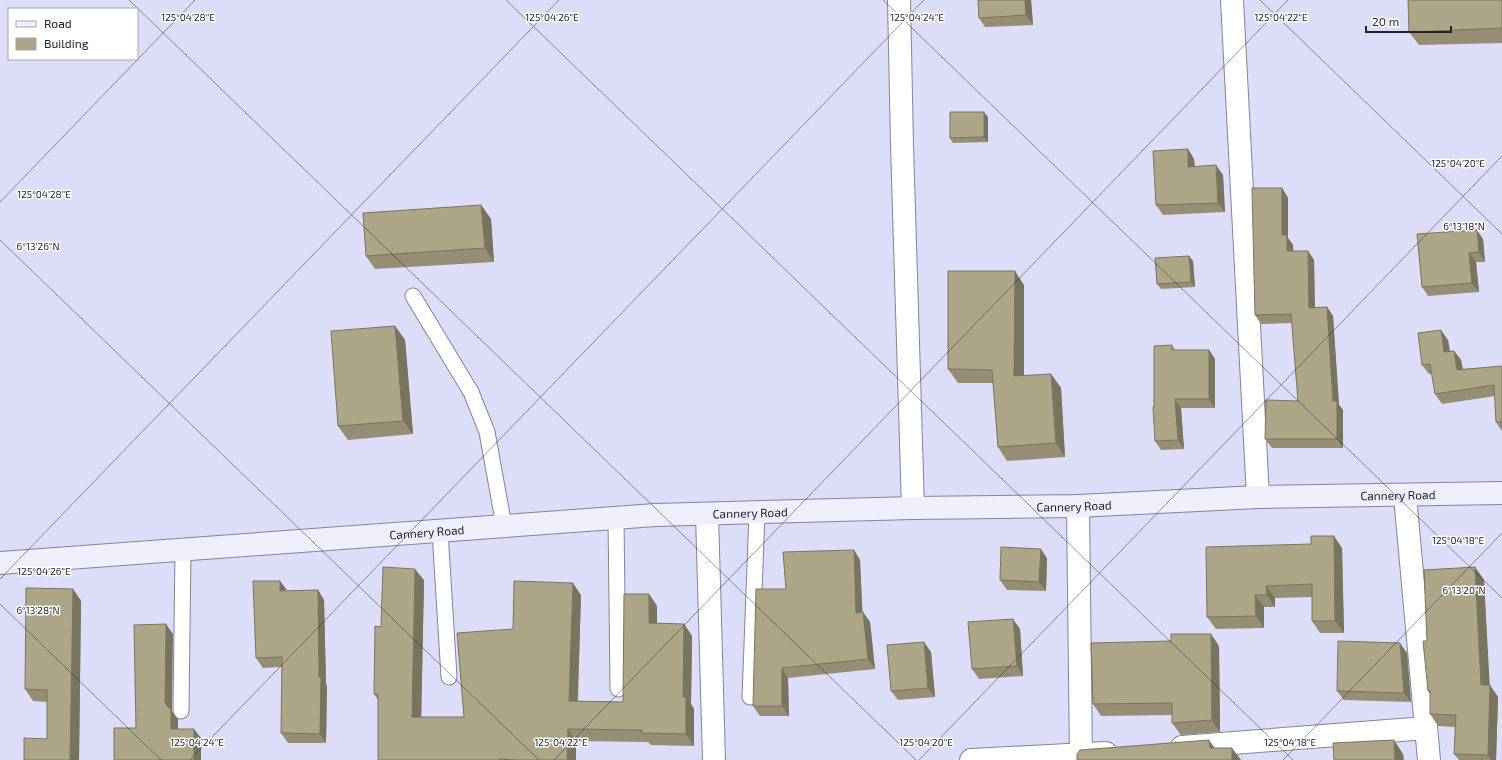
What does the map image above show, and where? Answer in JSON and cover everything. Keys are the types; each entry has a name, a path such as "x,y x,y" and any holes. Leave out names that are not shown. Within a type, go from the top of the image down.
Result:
{"main road":[{"name":"Cannery Road","path":"0,563 616,518 913,508 1078,506 1258,497 1405,496 1502,493"}],"street":[{"path":"899,0 902,153 913,508"},
{"path":"1232,0 1258,497"},
{"path":"1405,496 1429,760"},
{"path":"1078,506 1081,758"},
{"path":"706,514 714,760"},
{"path":"1160,749 1426,728"},
{"path":"971,760 1081,758 1128,752"}],"lane":[{"path":"413,296 472,392 487,432 504,526"},
{"path":"750,697 757,513"},
{"path":"616,518 618,689"},
{"path":"440,531 449,677"},
{"path":"181,711 183,550"}],"building":[{"path":"978,0 1025,0 1026,15 979,18"},
{"path":"1408,0 1502,0 1502,28 1409,32"},
{"path":"950,112 984,112 984,137 950,138"},
{"path":"1188,149 1188,167 1216,165 1218,203 1156,205 1153,151"},
{"path":"1252,188 1282,188 1282,235 1287,235 1287,251 1308,251 1309,308 1327,307 1333,401 1337,401 1337,439 1265,439 1266,400 1298,401 1291,314 1255,315"},
{"path":"481,205 485,248 366,256 363,213"},
{"path":"1477,230 1479,252 1469,253 1472,283 1422,287 1417,234"},
{"path":"1189,256 1191,282 1157,284 1155,258"},
{"path":"948,271 1015,271 1014,376 1051,374 1056,443 998,447 992,370 948,369"},
{"path":"395,326 403,421 338,426 331,331"},
{"path":"1441,330 1444,352 1454,351 1457,370 1502,366 1502,422 1496,422 1494,385 1435,394 1430,364 1422,365 1418,333"},
{"path":"1172,345 1172,350 1209,350 1209,399 1175,399 1178,440 1155,441 1153,407 1154,346"},
{"path":"1311,536 1334,536 1335,621 1312,621 1312,584 1266,586 1267,595 1255,595 1256,616 1207,617 1206,547 1311,544"},
{"path":"1001,547 1041,549 1039,582 1000,580"},
{"path":"854,550 856,613 863,612 868,659 782,668 782,706 753,706 756,589 786,589 783,552"},
{"path":"383,567 415,569 412,717 464,717 457,633 513,629 514,581 573,583 569,701 623,702 624,594 649,594 649,623 684,624 683,697 686,697 686,734 642,733 642,730 568,729 567,760 378,760 378,694 374,694 375,626 381,627"},
{"path":"1475,567 1481,685 1490,685 1488,755 1454,754 1456,715 1430,714 1430,691 1428,691 1423,641 1427,641 1424,570"},
{"path":"253,581 280,581 280,591 318,590 319,677 321,677 320,734 281,733 282,657 256,658"},
{"path":"26,588 73,589 70,760 24,760 24,738 47,739 47,690 25,689"},
{"path":"1013,619 1017,666 972,669 968,622"},
{"path":"166,624 165,702 171,709 171,729 194,729 194,760 114,760 114,728 136,728 134,625"},
{"path":"1171,634 1211,634 1212,720 1172,723 1172,703 1093,704 1091,643 1171,641"},
{"path":"1338,641 1400,643 1404,693 1337,691"},
{"path":"924,642 928,688 891,691 887,645"},
{"path":"1209,740 1210,748 1232,748 1232,760 1077,760 1077,754 1080,750"},
{"path":"1394,740 1395,760 1334,760 1333,743"}]}
